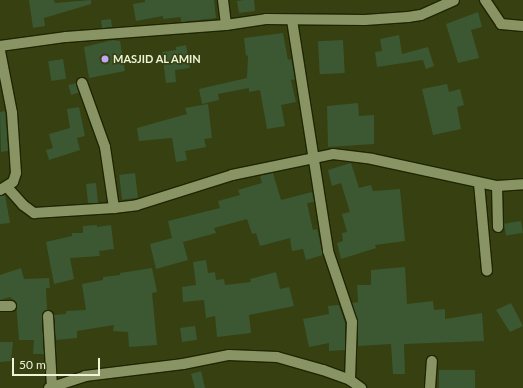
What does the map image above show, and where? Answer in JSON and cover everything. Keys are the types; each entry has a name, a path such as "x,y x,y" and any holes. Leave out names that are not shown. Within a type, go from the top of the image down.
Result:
{"street":[{"path":"223,0 226,25"},
{"path":"0,46 66,37 226,25 266,19 365,20 408,17 421,15 454,0"},
{"path":"485,0 501,24 523,26"},
{"path":"292,20 328,251 352,322 350,380"},
{"path":"0,52 12,113 16,165 13,182 4,188 34,213 114,208 137,205 216,179 314,156 352,155 479,183 497,186 523,184"},
{"path":"82,84 105,147 114,208"},
{"path":"479,183 487,272"},
{"path":"497,186 498,227"},
{"path":"0,306 11,306"},
{"path":"48,316 51,388 85,376 183,364 229,355 277,357 350,380 361,388"},
{"path":"430,388 432,361"}],"building":[{"path":"29,0 54,0 55,3 91,0 91,4 44,18 45,26 33,28"},
{"path":"145,0 214,0 216,18 181,22 181,17 163,19 163,16 136,21 133,4 145,2"},
{"path":"254,0 255,11 239,13 237,1"},
{"path":"478,12 482,27 471,30 479,58 458,63 446,24"},
{"path":"111,19 112,27 102,28 101,20"},
{"path":"283,33 288,60 291,59 295,79 291,80 296,102 281,105 285,126 267,129 260,90 249,92 249,88 218,94 219,100 202,104 199,89 247,78 248,55 246,56 244,38"},
{"path":"399,35 402,54 428,47 434,66 426,69 423,60 377,67 375,52 382,51 380,39"},
{"name":"MASJID AL AMIN","path":"113,40 120,41 125,71 89,78 84,47"},
{"path":"343,40 345,73 320,74 318,41"},
{"path":"186,45 190,68 175,70 176,82 166,83 162,52 176,50 176,47"},
{"path":"63,59 66,79 51,81 48,61"},
{"path":"76,83 79,93 71,95 68,85"},
{"path":"447,84 449,92 460,89 464,105 457,107 461,129 433,135 422,89"},
{"path":"358,103 359,116 374,115 374,144 328,147 327,106"},
{"path":"208,104 212,138 204,139 206,147 185,151 187,160 176,162 172,138 139,141 137,128 187,114 185,108"},
{"path":"79,107 85,136 77,138 80,150 49,160 46,150 53,148 49,134 70,128 67,109"},
{"path":"5,111 8,151 1,152 0,112"},
{"path":"351,163 359,188 371,185 373,191 400,189 405,241 375,245 376,248 341,259 337,243 343,241 342,233 347,232 342,214 350,212 341,183 332,186 328,170"},
{"path":"135,173 138,198 122,200 119,175"},
{"path":"273,173 281,200 312,192 314,202 307,203 313,230 317,229 323,255 306,260 303,249 292,251 290,238 260,246 256,233 252,234 247,219 214,228 216,233 183,242 188,260 156,269 150,244 172,238 168,221 220,208 218,201 240,195 238,190 262,183 260,176"},
{"path":"96,183 98,203 88,204 86,184"},
{"path":"5,195 10,223 0,224 0,196"},
{"path":"521,221 523,233 506,236 504,224"},
{"path":"97,225 97,227 111,225 114,249 99,251 100,256 70,258 74,279 54,284 46,242 72,236 72,233 83,233 83,226"},
{"path":"206,260 208,273 215,272 216,280 224,279 225,285 251,282 250,279 276,272 280,289 289,287 294,306 249,315 251,333 217,337 215,316 206,318 204,300 183,302 182,287 196,285 193,262"},
{"path":"405,267 407,304 433,301 434,310 445,309 445,319 482,313 484,341 404,344 405,374 393,374 391,344 358,346 358,322 352,303 358,302 357,285 371,285 371,270"},
{"path":"21,268 24,279 49,278 50,288 46,288 47,310 42,316 44,354 33,354 34,340 19,340 16,302 10,297 0,300 0,275"},
{"path":"152,268 157,292 152,293 157,345 129,347 128,332 113,331 114,325 77,331 77,338 56,340 54,315 66,314 66,311 86,310 82,284 103,280 103,277 120,275 120,273"},
{"path":"511,303 523,326 510,332 496,310"},
{"path":"339,305 345,323 345,350 329,351 329,343 309,347 303,319 329,314 328,306"},
{"path":"195,326 197,340 182,342 180,328"},
{"path":"0,342 13,342 11,361 0,362"},
{"path":"439,370 475,370 475,388 439,388"},
{"path":"201,371 205,388 195,388 191,374"}],"place":[{"name":"MASJID AL AMIN","path":"105,59"}]}
